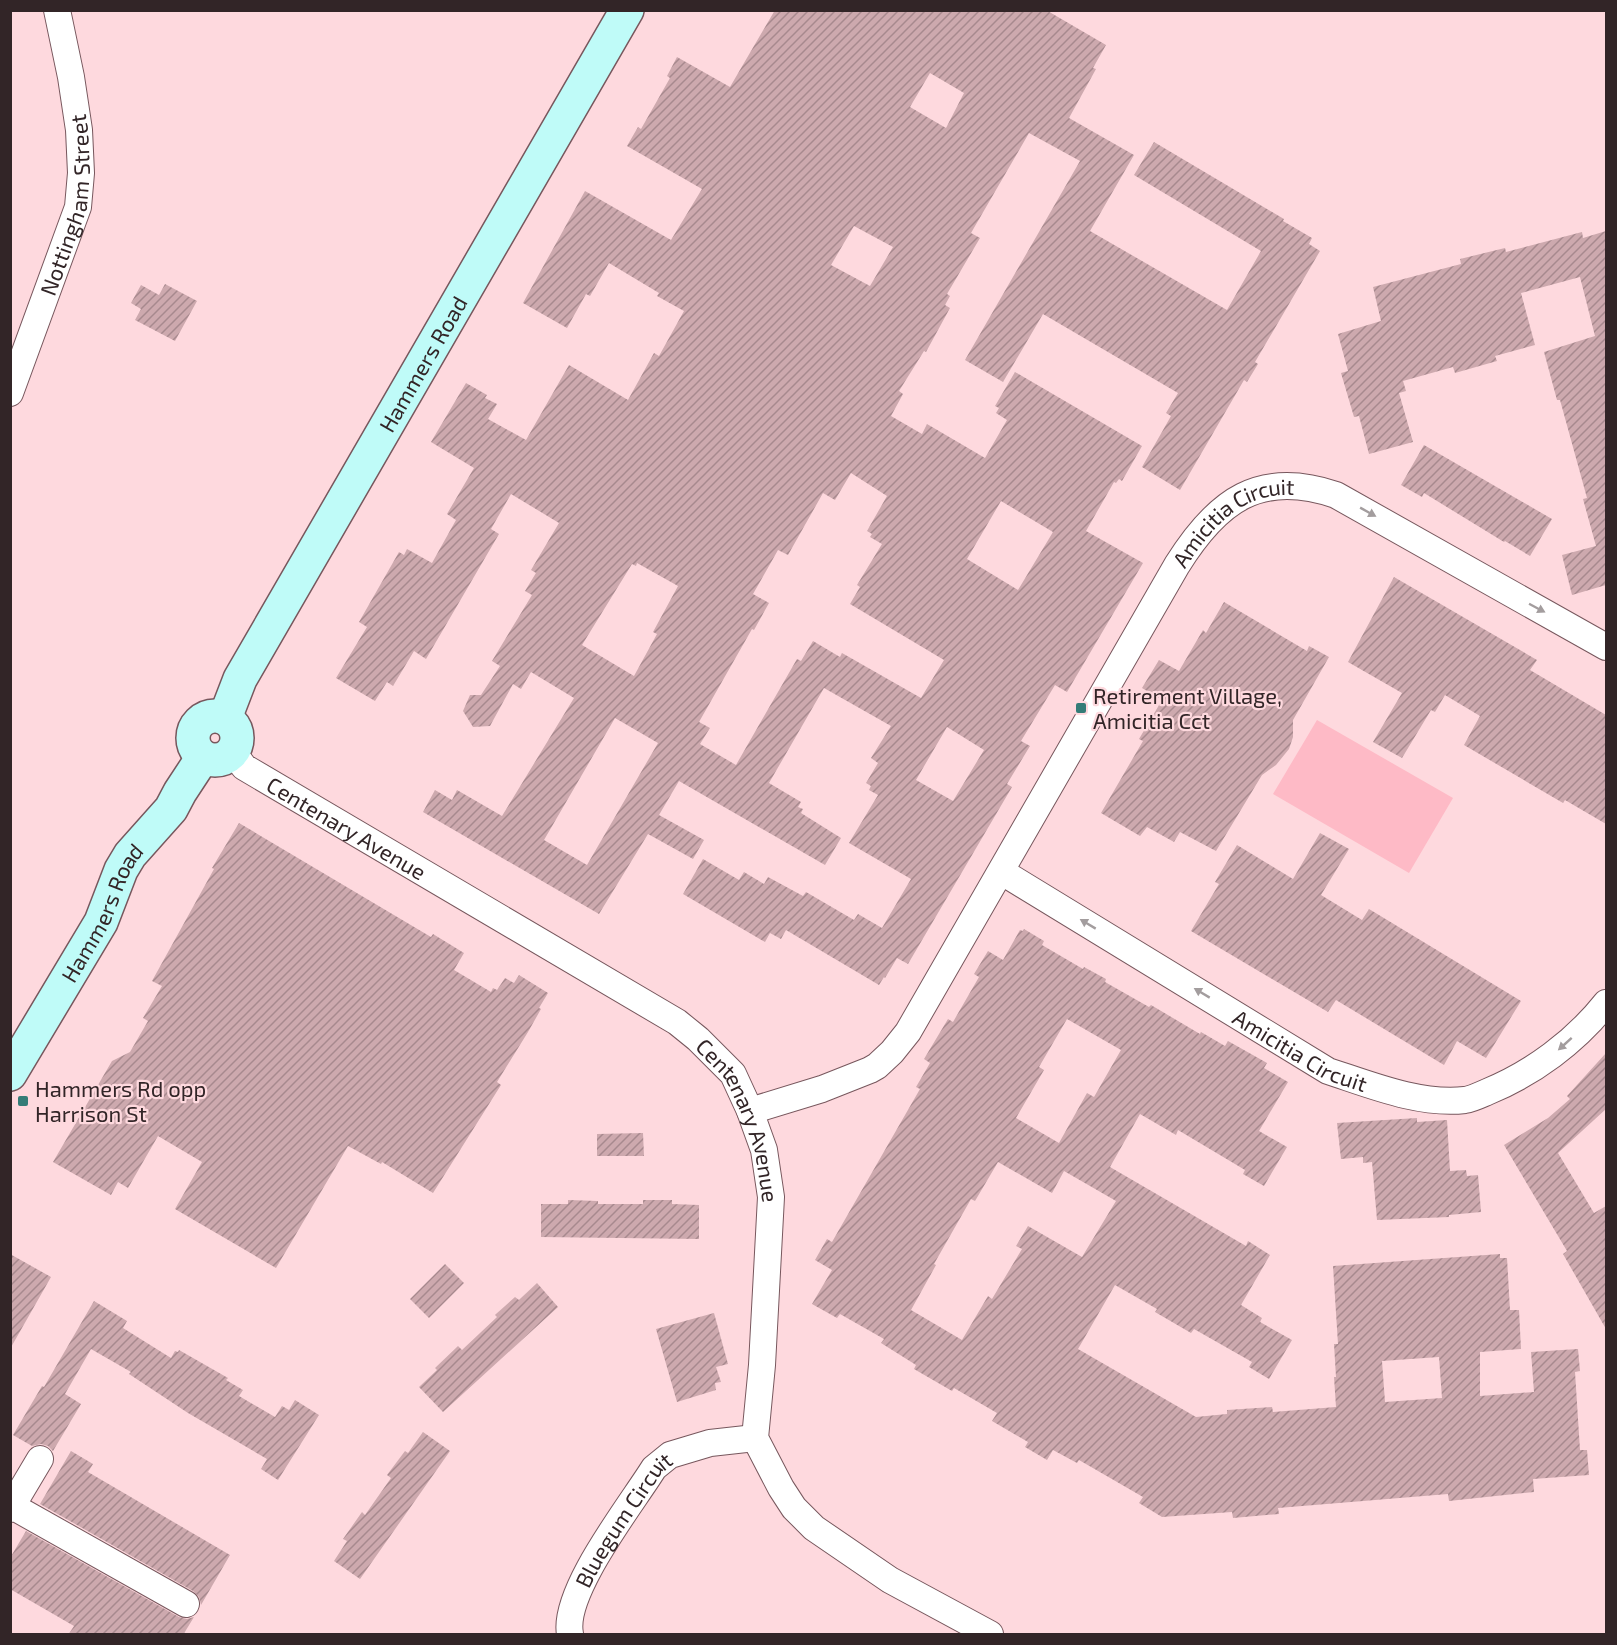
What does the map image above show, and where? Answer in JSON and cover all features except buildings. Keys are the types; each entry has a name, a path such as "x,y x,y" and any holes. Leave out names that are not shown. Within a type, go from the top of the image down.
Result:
{"street":[{"name":"Nottingham Street","path":"10,393 78,207 81,173 78,130 71,77 57,10"},
{"name":"Hammers Road","path":"10,1074 101,922 121,870 130,855 171,809 180,792 237,738 236,730 225,718 240,679 627,10"},
{"name":"Amicitia Circuit","path":"750,1111 822,1089 878,1066 908,1032 1156,602 1201,530 1221,510 1241,496 1272,486 1296,485 1336,495 1606,646"},
{"name":"Centenary Avenue","path":"218,755 251,771 677,1022 698,1039 733,1074 764,1150 771,1197 762,1365 754,1438"},
{"name":"Amicitia Circuit","path":"1002,872 1328,1071 1372,1086 1422,1098 1467,1100 1514,1079 1558,1051 1606,1003"},
{"name":"Bluegum Circuit","path":"565,1632 580,1585 654,1468 670,1455 710,1443 754,1438"},
{"path":"754,1438 794,1508 814,1528 890,1580 990,1635"},
{"path":"40,1459 11,1507 186,1604"}],"shaded area":[{"path":"1317,720 1453,798 1409,873 1273,794"}],"place":[{"name":"Retirement Village, Amicitia Cct","path":"1081,708"},
{"name":"Hammers Rd opp Harrison St","path":"23,1101"}]}
